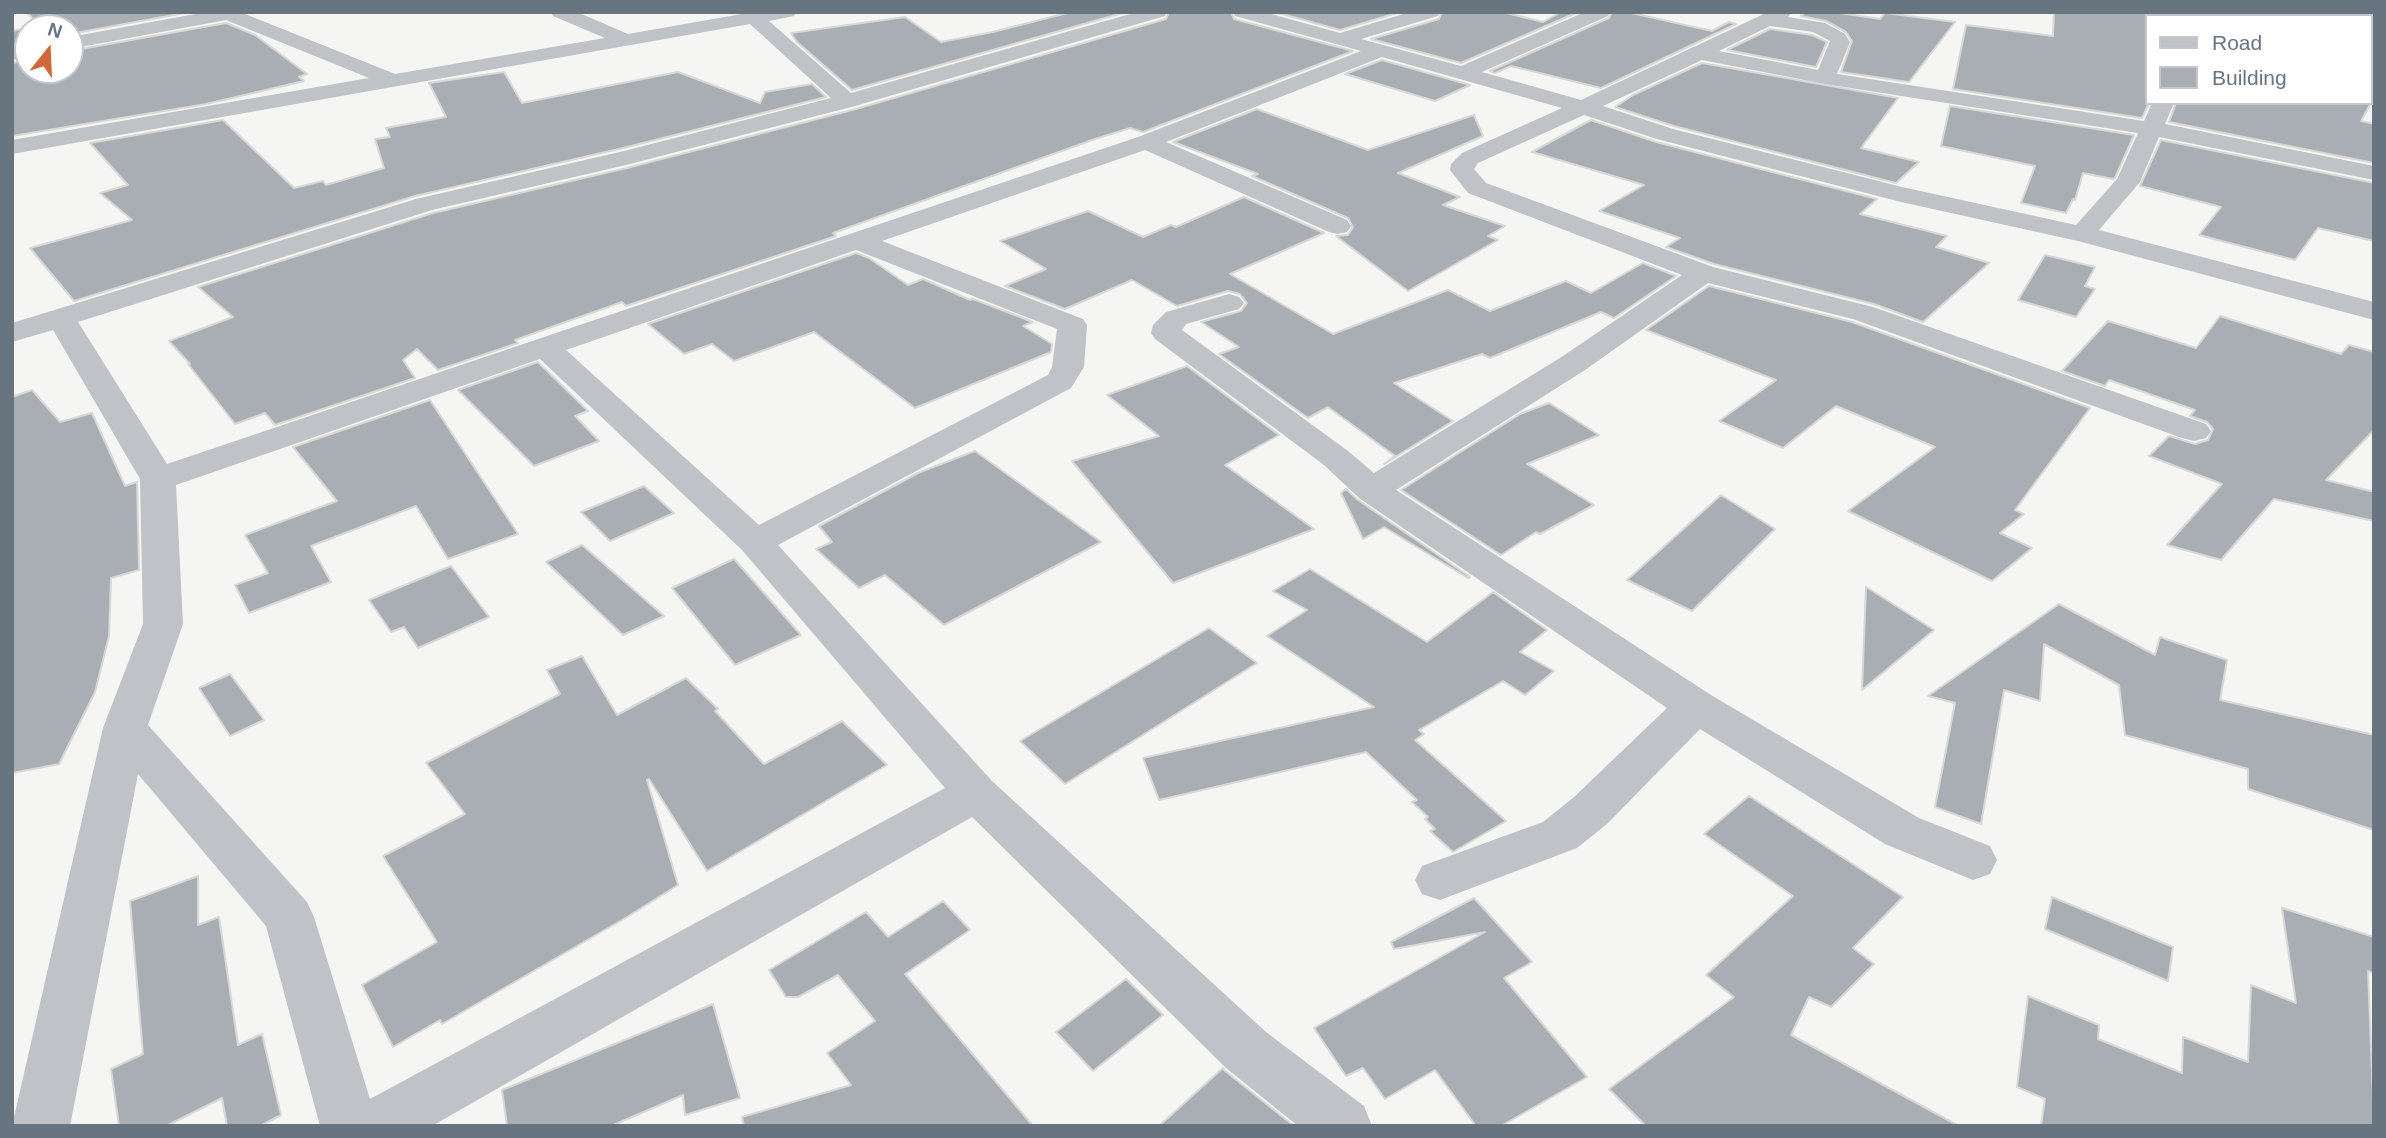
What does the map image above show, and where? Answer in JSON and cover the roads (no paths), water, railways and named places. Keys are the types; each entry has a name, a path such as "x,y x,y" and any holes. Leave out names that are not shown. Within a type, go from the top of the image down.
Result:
{"street":[{"path":"560,12 629,41"},
{"path":"12,147 787,12"},
{"path":"12,333 425,204 626,158 847,101 1158,12"},
{"path":"1242,12 1580,106 1665,134 1836,178 2082,234 2374,311"},
{"path":"1340,39 1431,12"},
{"path":"1463,73 1601,12"},
{"path":"84,40 225,13 391,80"},
{"path":"250,23 288,15"},
{"path":"1825,78 1840,42 1838,38 1818,27 1777,16 1470,158 1462,170 1468,181 1477,188 1703,273 1863,313 2194,431"},
{"path":"756,19 847,101"},
{"path":"158,479 1146,142 1380,51"},
{"path":"1699,53 1825,78 2153,129 2374,173"},
{"path":"2082,234 2128,182 2162,105"},
{"path":"1146,142 1339,226"},
{"path":"755,542 1044,391 1060,382 1068,366 1072,325 855,240"},
{"path":"1372,490 1574,363 1703,273"},
{"path":"1229,303 1176,318 1168,325 1166,333 1336,458 1372,490 1696,706 1902,831 1973,860"},
{"path":"41,1126 125,727 163,624 158,479 61,318"},
{"path":"545,347 755,542 976,793 1246,1050 1343,1126"},
{"path":"1440,880 1560,835 1590,811 1696,706"},
{"path":"125,727 289,917 349,1126"},
{"path":"376,1126 976,793"}]}
